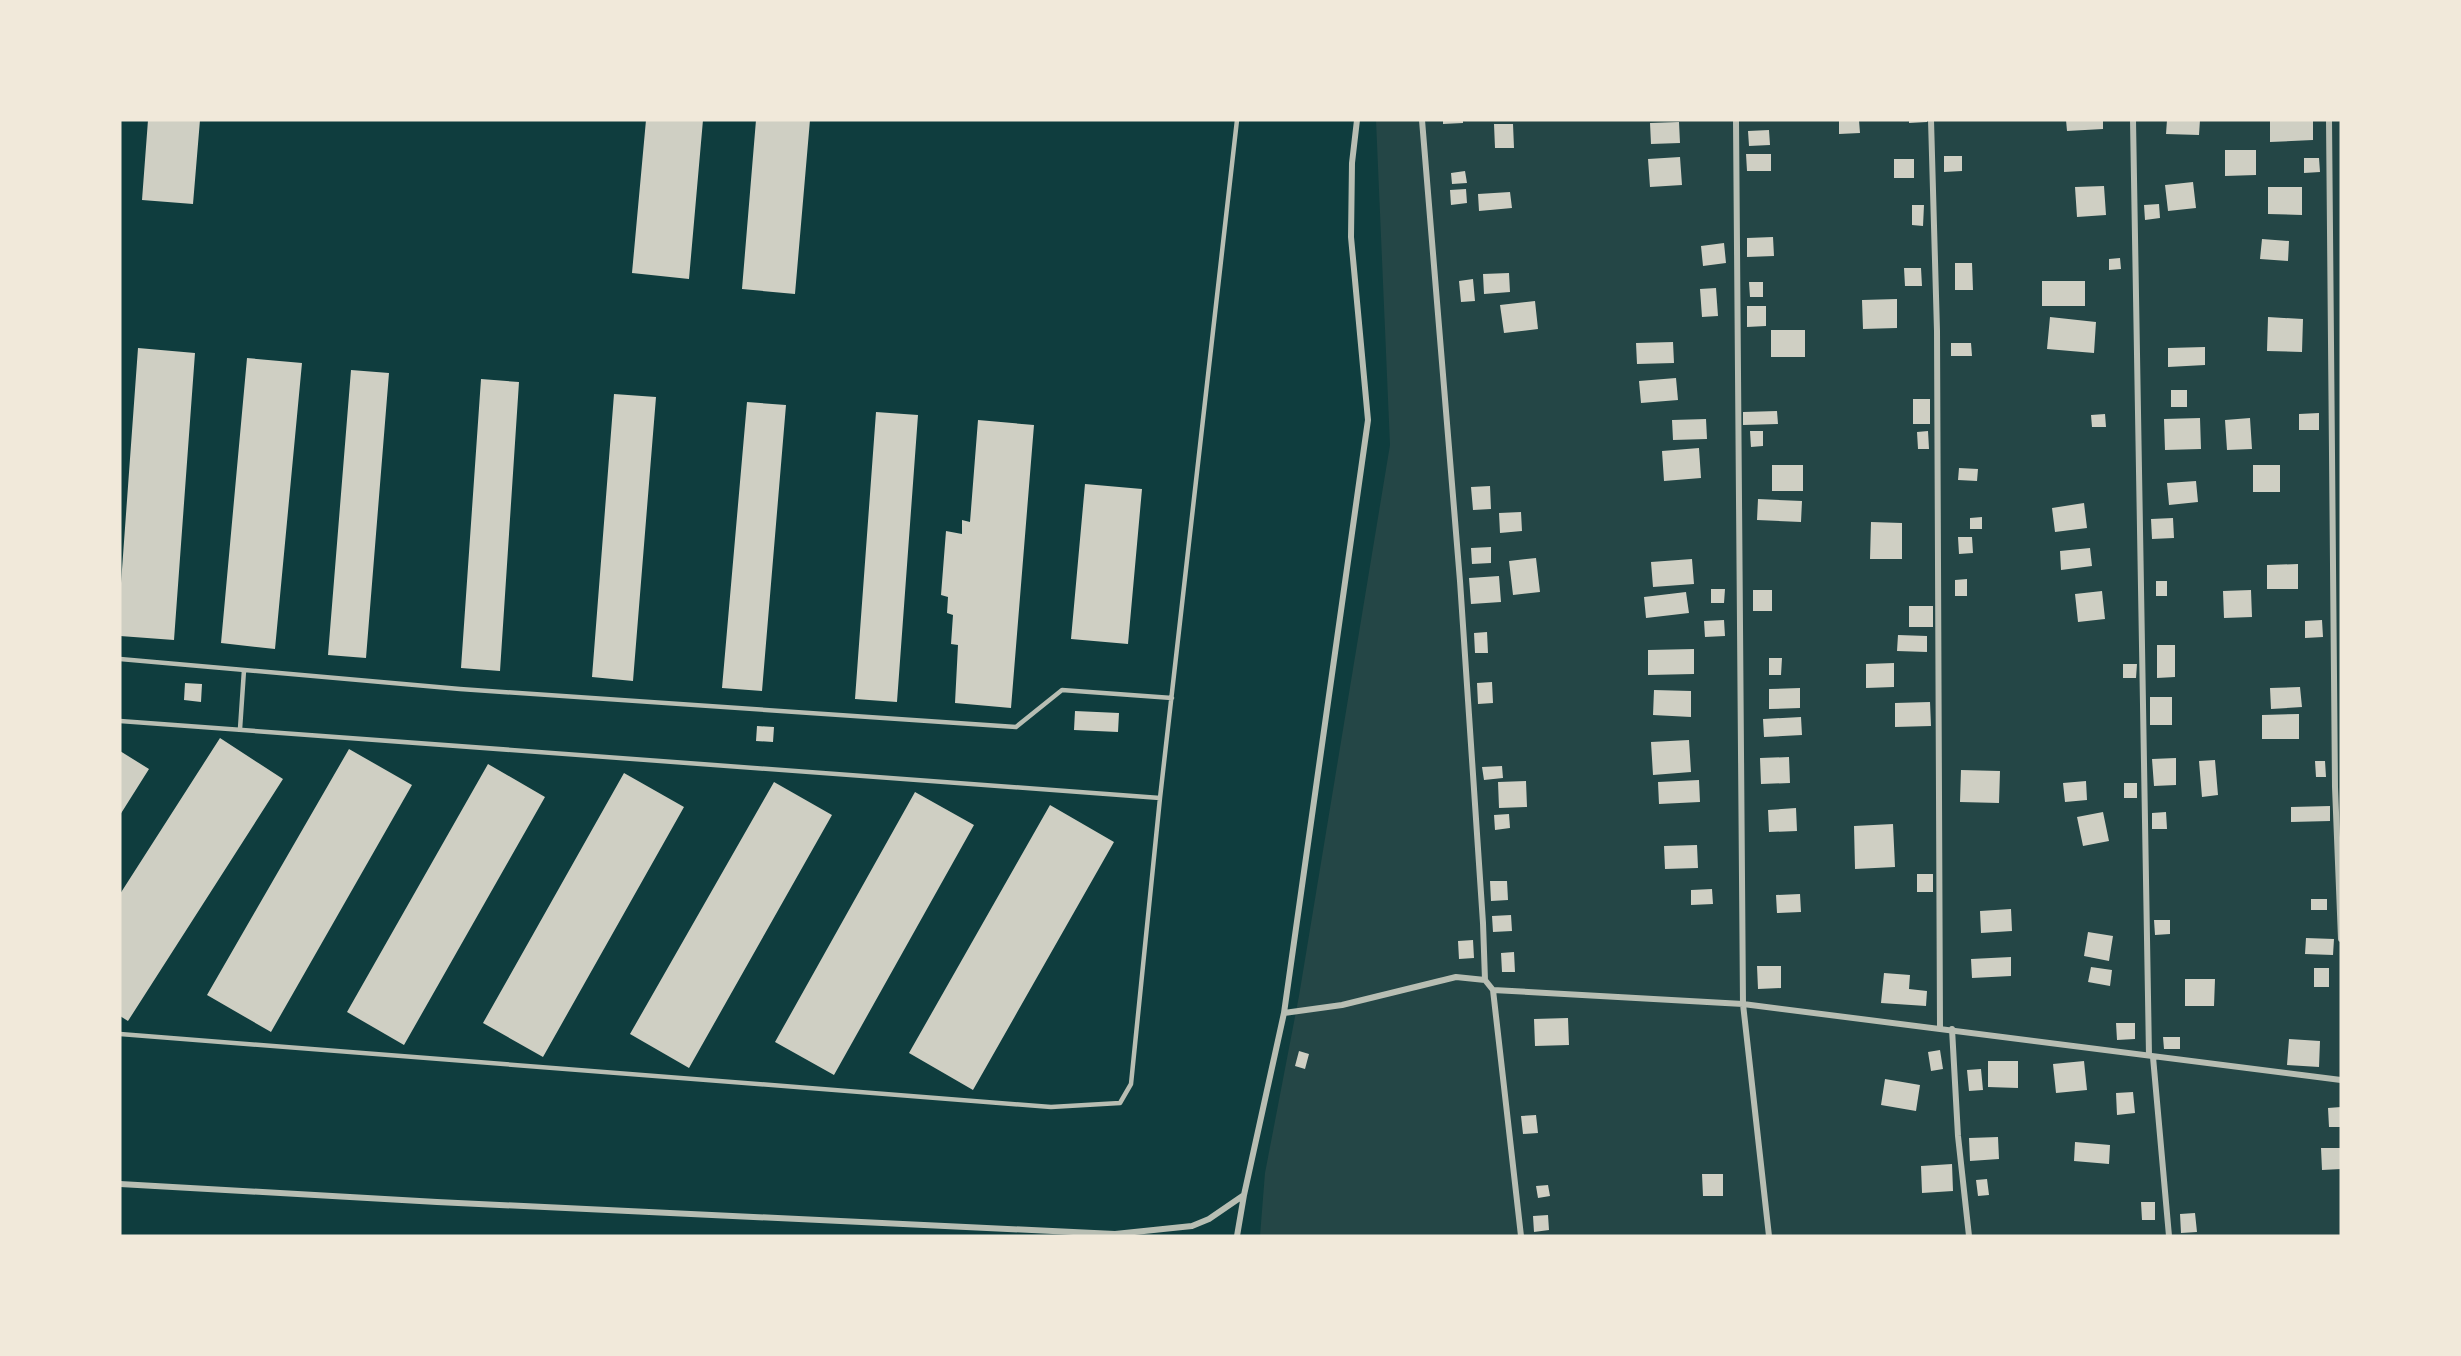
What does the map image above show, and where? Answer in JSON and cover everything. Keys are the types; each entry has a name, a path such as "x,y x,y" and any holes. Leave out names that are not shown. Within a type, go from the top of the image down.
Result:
{"street":[{"path":"1238,1236 1244,1195 1284,1013 1368,420 1351,237 1352,163 1357,120"},
{"path":"1422,120 1461,593 1485,980 1493,990 1521,1236"},
{"path":"1736,120 1743,1004 1769,1236"},
{"path":"1931,120 1937,331 1940,1028"},
{"path":"2133,120 2151,1056 2169,1236"},
{"path":"2329,120 2335,787 2341,939"},
{"path":"1284,1013 1342,1005 1456,977 1485,980"},
{"path":"1493,990 1743,1004 2341,1080"},
{"path":"1952,1029 1958,1136 1969,1236"},
{"path":"120,1184 437,1202 1115,1234 1192,1226 1209,1219 1244,1195"}],"lane":[{"path":"120,1034 1051,1107 1120,1103 1131,1084 1160,798 1237,120"},
{"path":"120,659 460,689 1016,727 1062,690 1172,698"},
{"path":"240,729 244,670"},
{"path":"120,721 1160,798"}],"shaded area":[{"path":"1376,120 2341,120 2341,1236 1260,1236 1265,1173 1299,996 1390,445"}],"building":[{"path":"148,120 200,120 193,204 142,200"},
{"path":"646,120 703,120 689,279 632,273"},
{"path":"756,120 810,120 795,294 742,289"},
{"path":"1443,120 1463,120 1463,123 1443,124"},
{"path":"1839,120 1859,120 1860,133 1839,134"},
{"path":"1909,120 1927,120 1927,122 1909,123"},
{"path":"2066,120 2103,120 2103,129 2067,131"},
{"path":"2167,120 2200,120 2199,135 2166,134"},
{"path":"2270,120 2313,120 2313,140 2270,142"},
{"path":"1679,122 1680,143 1651,144 1650,123"},
{"path":"1494,124 1513,124 1514,148 1495,148"},
{"path":"1769,130 1770,145 1749,146 1748,131"},
{"path":"2225,150 2256,150 2256,175 2225,176"},
{"path":"1746,154 1771,154 1771,171 1747,171"},
{"path":"1944,156 1962,156 1962,171 1944,172"},
{"path":"1680,157 1682,185 1650,187 1648,159"},
{"path":"2304,158 2319,158 2320,172 2304,173"},
{"path":"1894,159 1914,159 1914,178 1894,178"},
{"path":"1465,171 1467,183 1452,184 1451,173"},
{"path":"2193,182 2196,208 2168,211 2165,185"},
{"path":"2104,186 2106,215 2077,217 2075,187"},
{"path":"2268,187 2302,187 2302,215 2268,214"},
{"path":"1466,189 1467,203 1451,205 1450,190"},
{"path":"1510,192 1512,208 1479,211 1478,194"},
{"path":"2159,204 2160,218 2145,220 2144,205"},
{"path":"1912,205 1924,205 1923,226 1912,225"},
{"path":"1773,237 1774,256 1747,257 1747,238"},
{"path":"2262,239 2289,241 2288,261 2260,259"},
{"path":"1724,243 1726,263 1703,266 1701,246"},
{"path":"2120,258 2121,269 2109,270 2109,259"},
{"path":"1955,263 1972,263 1973,290 1955,290"},
{"path":"1904,268 1921,268 1922,286 1905,286"},
{"path":"1509,273 1510,292 1484,294 1483,274"},
{"path":"1473,279 1475,301 1461,302 1459,281"},
{"path":"2042,281 2085,281 2085,306 2042,306"},
{"path":"1749,282 1763,282 1763,297 1750,297"},
{"path":"1716,288 1718,316 1702,317 1700,289"},
{"path":"1897,299 1897,328 1863,329 1862,300"},
{"path":"1535,301 1538,329 1504,333 1500,305"},
{"path":"1747,306 1766,306 1766,326 1747,327"},
{"path":"2050,317 2096,322 2094,353 2047,349"},
{"path":"2268,317 2303,319 2302,352 2267,351"},
{"path":"1771,330 1805,330 1805,357 1771,357"},
{"path":"1673,342 1674,363 1637,364 1636,343"},
{"path":"1951,343 1971,343 1972,356 1951,356"},
{"path":"2205,347 2205,365 2168,367 2168,348"},
{"path":"138,348 195,353 174,640 120,636 120,597"},
{"path":"247,358 302,363 275,649 221,643"},
{"path":"351,370 389,373 366,658 328,655"},
{"path":"1676,378 1678,400 1641,403 1639,381"},
{"path":"481,379 519,382 500,671 461,668"},
{"path":"2171,390 2187,390 2187,407 2171,407"},
{"path":"614,394 656,397 633,681 592,677"},
{"path":"1913,399 1930,399 1930,424 1913,424"},
{"path":"747,402 786,405 762,691 722,688"},
{"path":"1777,411 1778,424 1743,425 1743,412"},
{"path":"876,412 918,415 897,702 855,699"},
{"path":"2319,413 2319,430 2299,430 2299,414"},
{"path":"2105,414 2106,427 2092,427 2091,415"},
{"path":"2200,418 2201,449 2165,450 2164,419"},
{"path":"2250,418 2252,449 2227,450 2225,420"},
{"path":"1706,419 1707,439 1673,440 1672,420"},
{"path":"978,420 1034,425 1011,708 955,703 958,645 951,644 953,615 947,613 948,597 941,595 946,531 962,534 962,520 970,522"},
{"path":"1750,431 1763,431 1763,446 1751,447"},
{"path":"1928,431 1929,449 1918,449 1917,432"},
{"path":"1699,448 1701,478 1664,481 1662,451"},
{"path":"1772,465 1803,465 1803,491 1772,491"},
{"path":"2253,465 2280,465 2280,492 2253,492"},
{"path":"1959,468 1978,469 1977,481 1958,480"},
{"path":"2196,481 2198,502 2169,505 2167,483"},
{"path":"1085,484 1142,489 1128,644 1071,639"},
{"path":"1490,486 1491,509 1473,510 1471,487"},
{"path":"1758,499 1802,501 1801,522 1757,520"},
{"path":"2084,503 2087,528 2055,532 2052,508"},
{"path":"1521,512 1522,531 1500,533 1499,513"},
{"path":"1982,517 1982,529 1970,529 1970,518"},
{"path":"2173,518 2174,538 2152,539 2151,519"},
{"path":"1871,522 1902,523 1902,559 1870,559"},
{"path":"1958,537 1972,537 1973,553 1959,554"},
{"path":"1491,547 1491,563 1472,564 1471,548"},
{"path":"2090,548 2092,566 2061,570 2060,551"},
{"path":"1536,558 1540,592 1513,595 1509,561"},
{"path":"1692,559 1694,584 1653,587 1651,562"},
{"path":"2298,564 2298,589 2267,589 2267,565"},
{"path":"1499,576 1501,602 1471,604 1469,578"},
{"path":"1967,579 1967,596 1955,596 1955,580"},
{"path":"2156,581 2167,581 2167,596 2156,596"},
{"path":"1711,589 1725,589 1724,603 1711,603"},
{"path":"1753,590 1772,590 1772,611 1753,611"},
{"path":"2251,590 2252,617 2224,618 2223,591"},
{"path":"2102,591 2105,619 2078,622 2075,594"},
{"path":"1686,592 1689,613 1646,618 1644,597"},
{"path":"1909,606 1933,606 1933,627 1909,627"},
{"path":"1724,620 1725,636 1705,637 1704,621"},
{"path":"2322,620 2323,637 2305,638 2305,621"},
{"path":"1487,632 1488,653 1475,653 1474,633"},
{"path":"1898,635 1927,636 1927,652 1897,651"},
{"path":"2157,645 2175,645 2175,677 2157,678"},
{"path":"1694,649 1694,674 1648,675 1648,650"},
{"path":"1769,658 1782,658 1781,675 1769,675"},
{"path":"1894,663 1894,687 1866,688 1866,664"},
{"path":"2123,664 2137,664 2136,678 2123,678"},
{"path":"1492,682 1493,703 1478,704 1477,683"},
{"path":"185,683 202,684 201,702 184,700"},
{"path":"2300,687 2302,707 2271,709 2270,688"},
{"path":"1800,688 1800,708 1769,709 1769,689"},
{"path":"1654,690 1691,691 1691,717 1653,715"},
{"path":"2150,697 2172,697 2172,725 2150,725"},
{"path":"1930,702 1931,726 1895,727 1895,703"},
{"path":"1075,711 1119,713 1118,732 1074,730"},
{"path":"2299,714 2299,739 2262,739 2262,715"},
{"path":"1801,717 1802,735 1764,737 1763,719"},
{"path":"757,726 774,727 773,742 756,741"},
{"path":"220,738 283,779 128,1021 120,1016 120,894"},
{"path":"1689,740 1691,772 1653,775 1651,742"},
{"path":"349,749 412,785 271,1032 207,995"},
{"path":"120,751 149,769 120,815"},
{"path":"1789,757 1790,783 1761,784 1760,758"},
{"path":"2176,758 2176,785 2154,786 2152,759"},
{"path":"2215,760 2218,795 2202,797 2199,761"},
{"path":"2315,761 2325,761 2326,777 2316,777"},
{"path":"488,764 545,797 404,1045 347,1012"},
{"path":"1502,766 1503,778 1484,780 1482,767"},
{"path":"1961,770 2000,771 1999,803 1960,802"},
{"path":"624,773 684,807 543,1057 483,1023"},
{"path":"1699,780 1700,802 1659,804 1658,782"},
{"path":"1526,781 1527,807 1499,808 1498,782"},
{"path":"2086,781 2087,800 2065,802 2063,783"},
{"path":"774,782 832,815 689,1068 630,1034"},
{"path":"2124,783 2137,783 2137,798 2124,798"},
{"path":"915,792 974,825 834,1075 775,1042"},
{"path":"1050,805 1114,842 973,1090 909,1053"},
{"path":"2330,806 2330,821 2291,822 2291,807"},
{"path":"1796,808 1797,831 1769,832 1768,810"},
{"path":"2103,812 2109,841 2083,846 2077,817"},
{"path":"2166,812 2167,829 2152,829 2152,813"},
{"path":"1509,814 1510,828 1495,830 1494,815"},
{"path":"1893,824 1895,867 1855,869 1854,826"},
{"path":"1697,845 1698,868 1665,869 1664,846"},
{"path":"1917,874 1933,874 1933,892 1917,892"},
{"path":"1490,881 1507,881 1508,900 1491,901"},
{"path":"1712,889 1713,904 1691,905 1691,890"},
{"path":"1800,894 1801,912 1777,913 1776,895"},
{"path":"2311,899 2327,899 2327,910 2311,910"},
{"path":"2011,909 2012,931 1981,933 1980,911"},
{"path":"1511,915 1512,931 1493,932 1492,916"},
{"path":"2154,920 2170,920 2170,934 2155,935"},
{"path":"2088,932 2113,936 2109,961 2084,956"},
{"path":"2306,938 2334,939 2333,955 2305,954"},
{"path":"1473,940 1474,958 1459,959 1458,941"},
{"path":"1514,952 1515,972 1502,972 1501,953"},
{"path":"2011,957 2011,976 1972,978 1971,959"},
{"path":"1757,966 1781,966 1781,988 1758,989"},
{"path":"2091,967 2112,970 2110,986 2088,982"},
{"path":"2314,968 2329,968 2329,987 2314,987"},
{"path":"1884,973 1910,975 1909,989 1927,991 1926,1006 1881,1003"},
{"path":"2185,979 2215,979 2214,1006 2185,1006"},
{"path":"1568,1018 1569,1045 1535,1046 1534,1019"},
{"path":"2116,1023 2135,1023 2135,1039 2117,1040"},
{"path":"2163,1037 2180,1037 2180,1049 2164,1049"},
{"path":"2289,1039 2320,1041 2319,1067 2287,1065"},
{"path":"1940,1050 1943,1069 1931,1071 1928,1052"},
{"path":"1299,1051 1309,1054 1305,1069 1295,1066"},
{"path":"1988,1061 2018,1061 2018,1088 1988,1087"},
{"path":"2084,1061 2087,1090 2056,1093 2053,1064"},
{"path":"1981,1069 1983,1090 1969,1091 1967,1070"},
{"path":"1885,1079 1920,1085 1916,1111 1881,1105"},
{"path":"2133,1092 2135,1113 2117,1115 2116,1093"},
{"path":"2341,1107 2341,1127 2329,1127 2328,1108"},
{"path":"1536,1115 1538,1133 1523,1134 1521,1116"},
{"path":"1998,1137 1999,1159 1970,1161 1969,1138"},
{"path":"2075,1142 2110,1145 2109,1164 2074,1161"},
{"path":"2321,1148 2341,1148 2341,1169 2322,1170"},
{"path":"1952,1164 1953,1191 1922,1193 1921,1166"},
{"path":"1702,1174 1723,1174 1723,1196 1703,1196"},
{"path":"1987,1179 1989,1195 1978,1196 1976,1180"},
{"path":"1548,1185 1550,1196 1538,1198 1536,1186"},
{"path":"2141,1202 2155,1202 2155,1220 2142,1220"},
{"path":"2195,1213 2197,1232 2181,1233 2180,1214"},
{"path":"1548,1215 1549,1230 1534,1232 1533,1216"}]}
